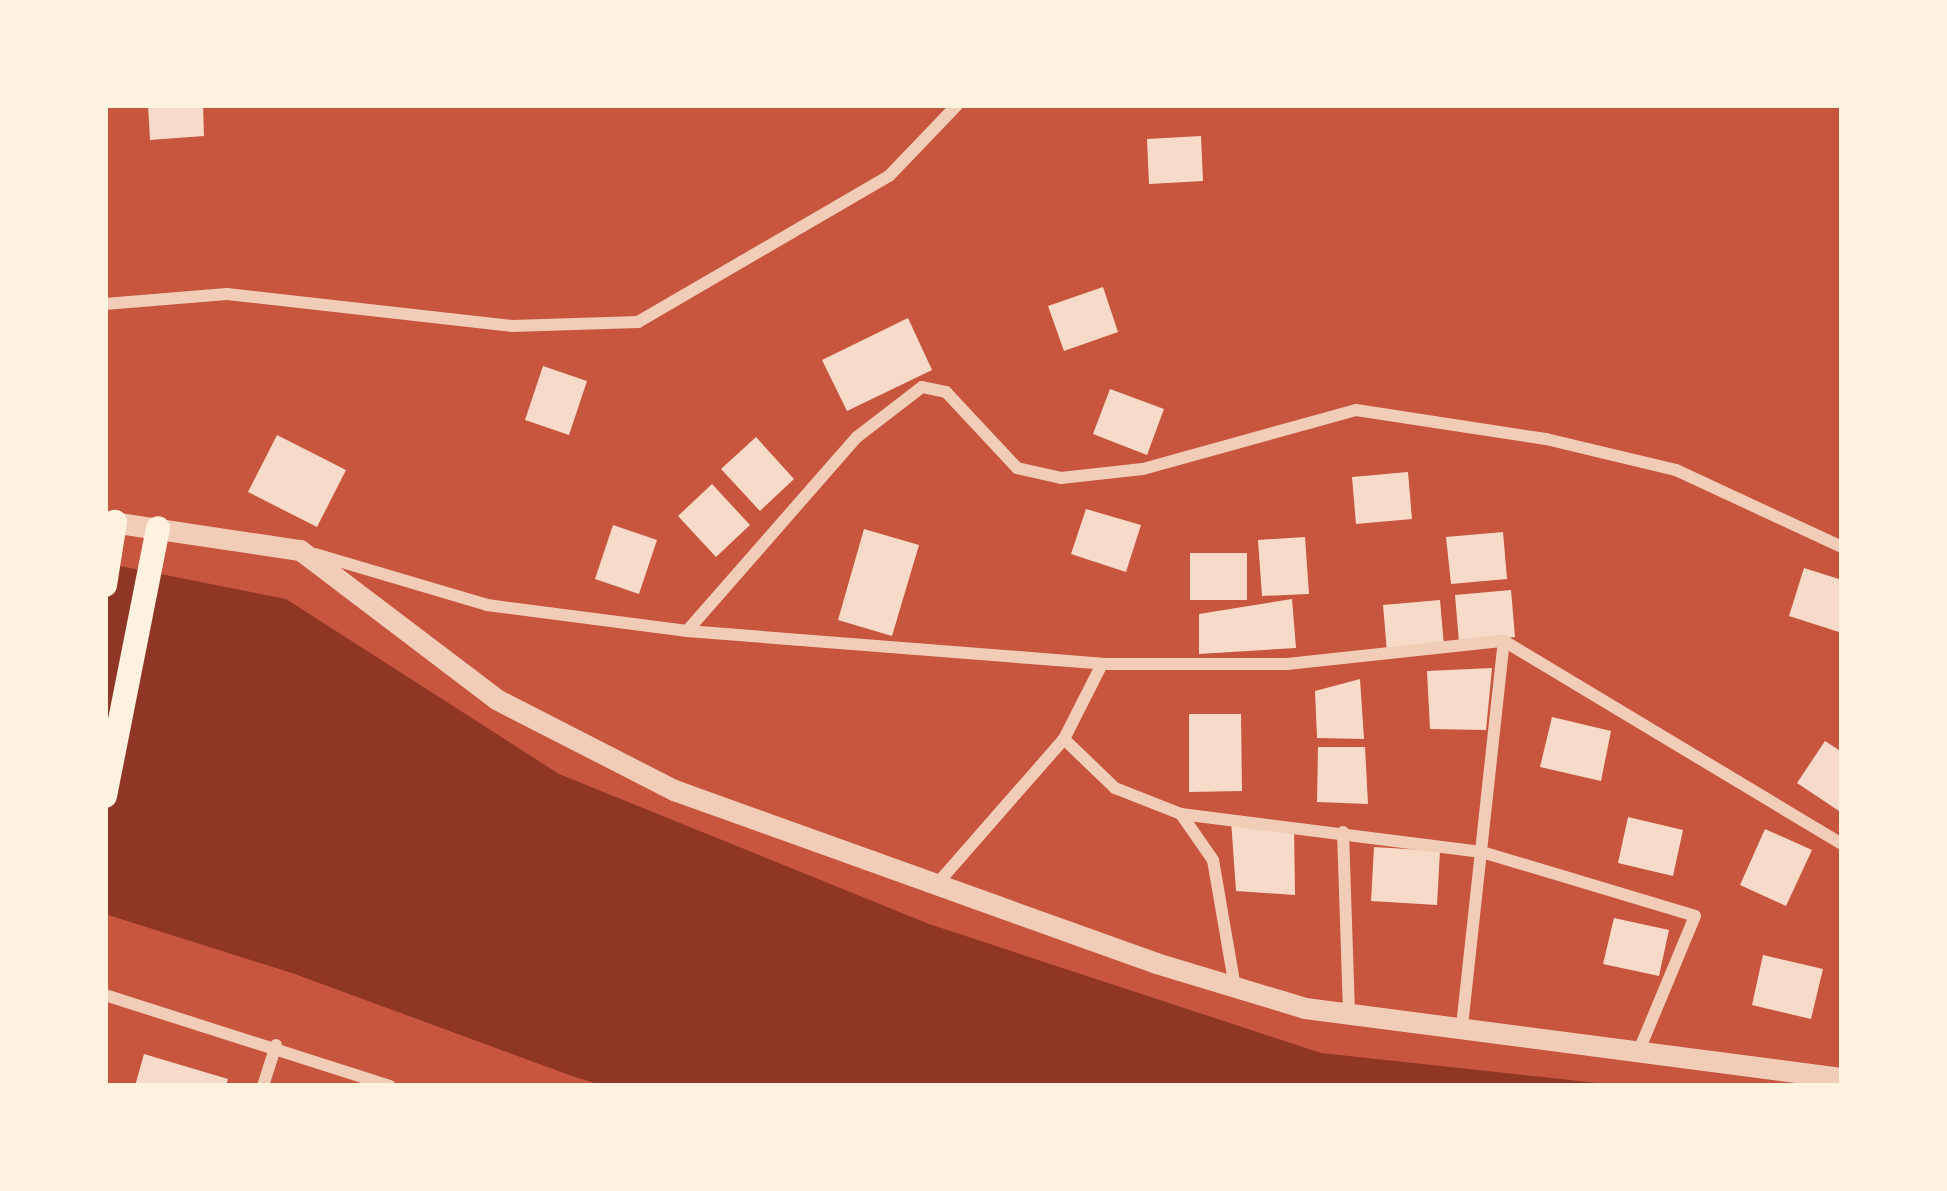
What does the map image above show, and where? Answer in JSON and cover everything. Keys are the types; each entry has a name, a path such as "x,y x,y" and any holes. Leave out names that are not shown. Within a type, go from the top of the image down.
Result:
{"main road":[{"path":"107,574 110,522"},
{"path":"105,796 158,528"}],"street":[{"path":"105,304 227,295 512,326 638,322 889,176 957,105"},
{"path":"687,631 856,437 922,387 946,392 1017,468 1061,478 1143,469 1356,410 1546,439 1676,470 1842,547"},
{"path":"110,522 300,550 487,605 687,631 1102,664 1287,664 1504,641 1842,844"},
{"path":"300,550 496,699 674,790 1235,987 1349,1013 1462,1026 1636,1056 1842,1078"},
{"path":"1462,1026 1483,852 1487,743 1504,641"},
{"path":"937,884 1064,739 1102,664"},
{"path":"1064,739 1114,788 1181,814 1483,852 1695,916 1636,1056"},
{"path":"1181,814 1213,860 1229,919 1235,987"},
{"path":"1343,832 1349,1013"},
{"path":"105,995 276,1045 390,1086"},
{"path":"263,1086 276,1045"}],"shaded area":[{"path":"105,563 286,599 559,774 929,924 1321,1053 1624,1086 604,1086 572,1076 292,973 105,914"}],"building":[{"path":"148,105 203,105 204,136 150,140"},
{"path":"1201,136 1203,181 1149,184 1147,139"},
{"path":"1103,287 1118,332 1064,351 1048,306"},
{"path":"908,318 932,370 847,411 822,360"},
{"path":"543,366 587,381 569,435 525,420"},
{"path":"1110,389 1164,409 1147,455 1093,434"},
{"path":"277,435 346,470 317,527 248,492"},
{"path":"756,437 794,479 760,511 721,469"},
{"path":"1408,472 1412,519 1356,524 1352,477"},
{"path":"712,484 750,525 716,557 678,516"},
{"path":"1086,509 1141,525 1126,572 1071,554"},
{"path":"613,525 657,540 639,594 595,579"},
{"path":"864,529 919,545 892,636 838,620"},
{"path":"1503,532 1507,579 1451,584 1446,537"},
{"path":"1305,537 1309,594 1262,596 1258,540"},
{"path":"1190,553 1247,553 1247,600 1190,600"},
{"path":"1804,568 1842,580 1842,633 1789,616"},
{"path":"1511,590 1515,637 1459,642 1455,595"},
{"path":"1292,599 1296,648 1199,654 1199,614"},
{"path":"1440,600 1444,646 1387,652 1383,605"},
{"path":"1492,668 1486,730 1430,729 1427,671"},
{"path":"1360,679 1364,739 1317,738 1315,691"},
{"path":"1189,714 1241,714 1242,791 1189,792"},
{"path":"1552,717 1611,731 1601,781 1540,767"},
{"path":"1825,741 1842,752 1842,813 1797,783"},
{"path":"1318,747 1365,747 1368,804 1317,802"},
{"path":"1628,817 1683,830 1673,876 1618,863"},
{"path":"1231,820 1294,825 1295,895 1236,891"},
{"path":"1765,829 1812,850 1786,906 1740,885"},
{"path":"1374,847 1440,851 1437,905 1371,901"},
{"path":"1614,918 1669,930 1659,976 1603,964"},
{"path":"1763,955 1823,969 1811,1019 1752,1005"},
{"path":"144,1054 228,1079 226,1086 135,1086"}]}
